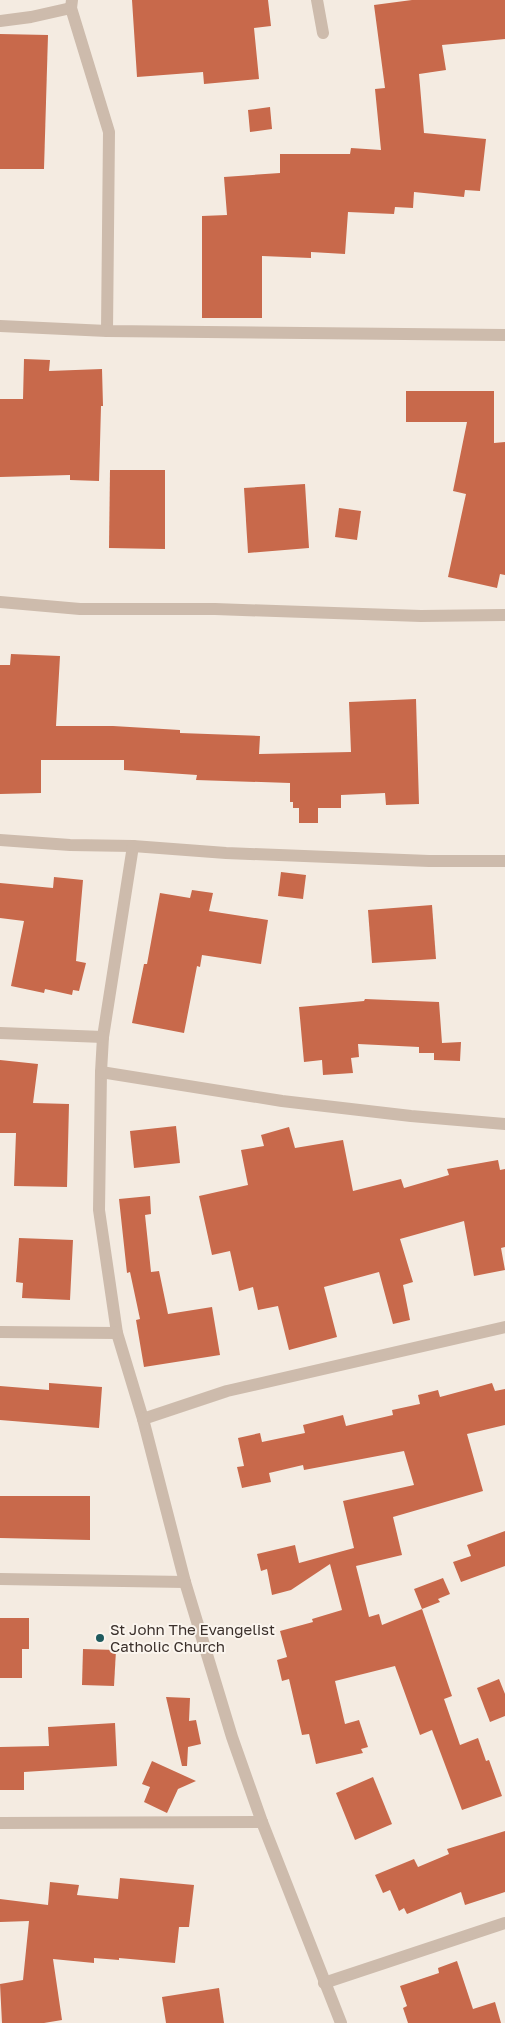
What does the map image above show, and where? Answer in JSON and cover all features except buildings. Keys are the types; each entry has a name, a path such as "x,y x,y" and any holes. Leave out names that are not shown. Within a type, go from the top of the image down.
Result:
{"street":[{"path":"317,0 323,33"},
{"path":"0,21 31,17 71,4 109,132 107,331"},
{"path":"0,326 107,331 505,335"},
{"path":"0,602 80,609 215,609 420,616 505,615"},
{"path":"0,840 70,845 133,846 226,853 400,860 505,860"},
{"path":"133,846 103,1038 101,1072 99,1210 117,1333 143,1419 185,1582 232,1738 262,1822 341,2023"},
{"path":"0,1033 103,1038"},
{"path":"101,1072 282,1101 411,1116 505,1124"},
{"path":"143,1419 227,1391 505,1327"},
{"path":"0,1332 117,1333"},
{"path":"0,1580 185,1582"},
{"path":"0,1823 262,1822"},
{"path":"324,1983 505,1923"}],"place":[{"name":"St John The Evangelist Catholic Church","path":"100,1638"}]}
